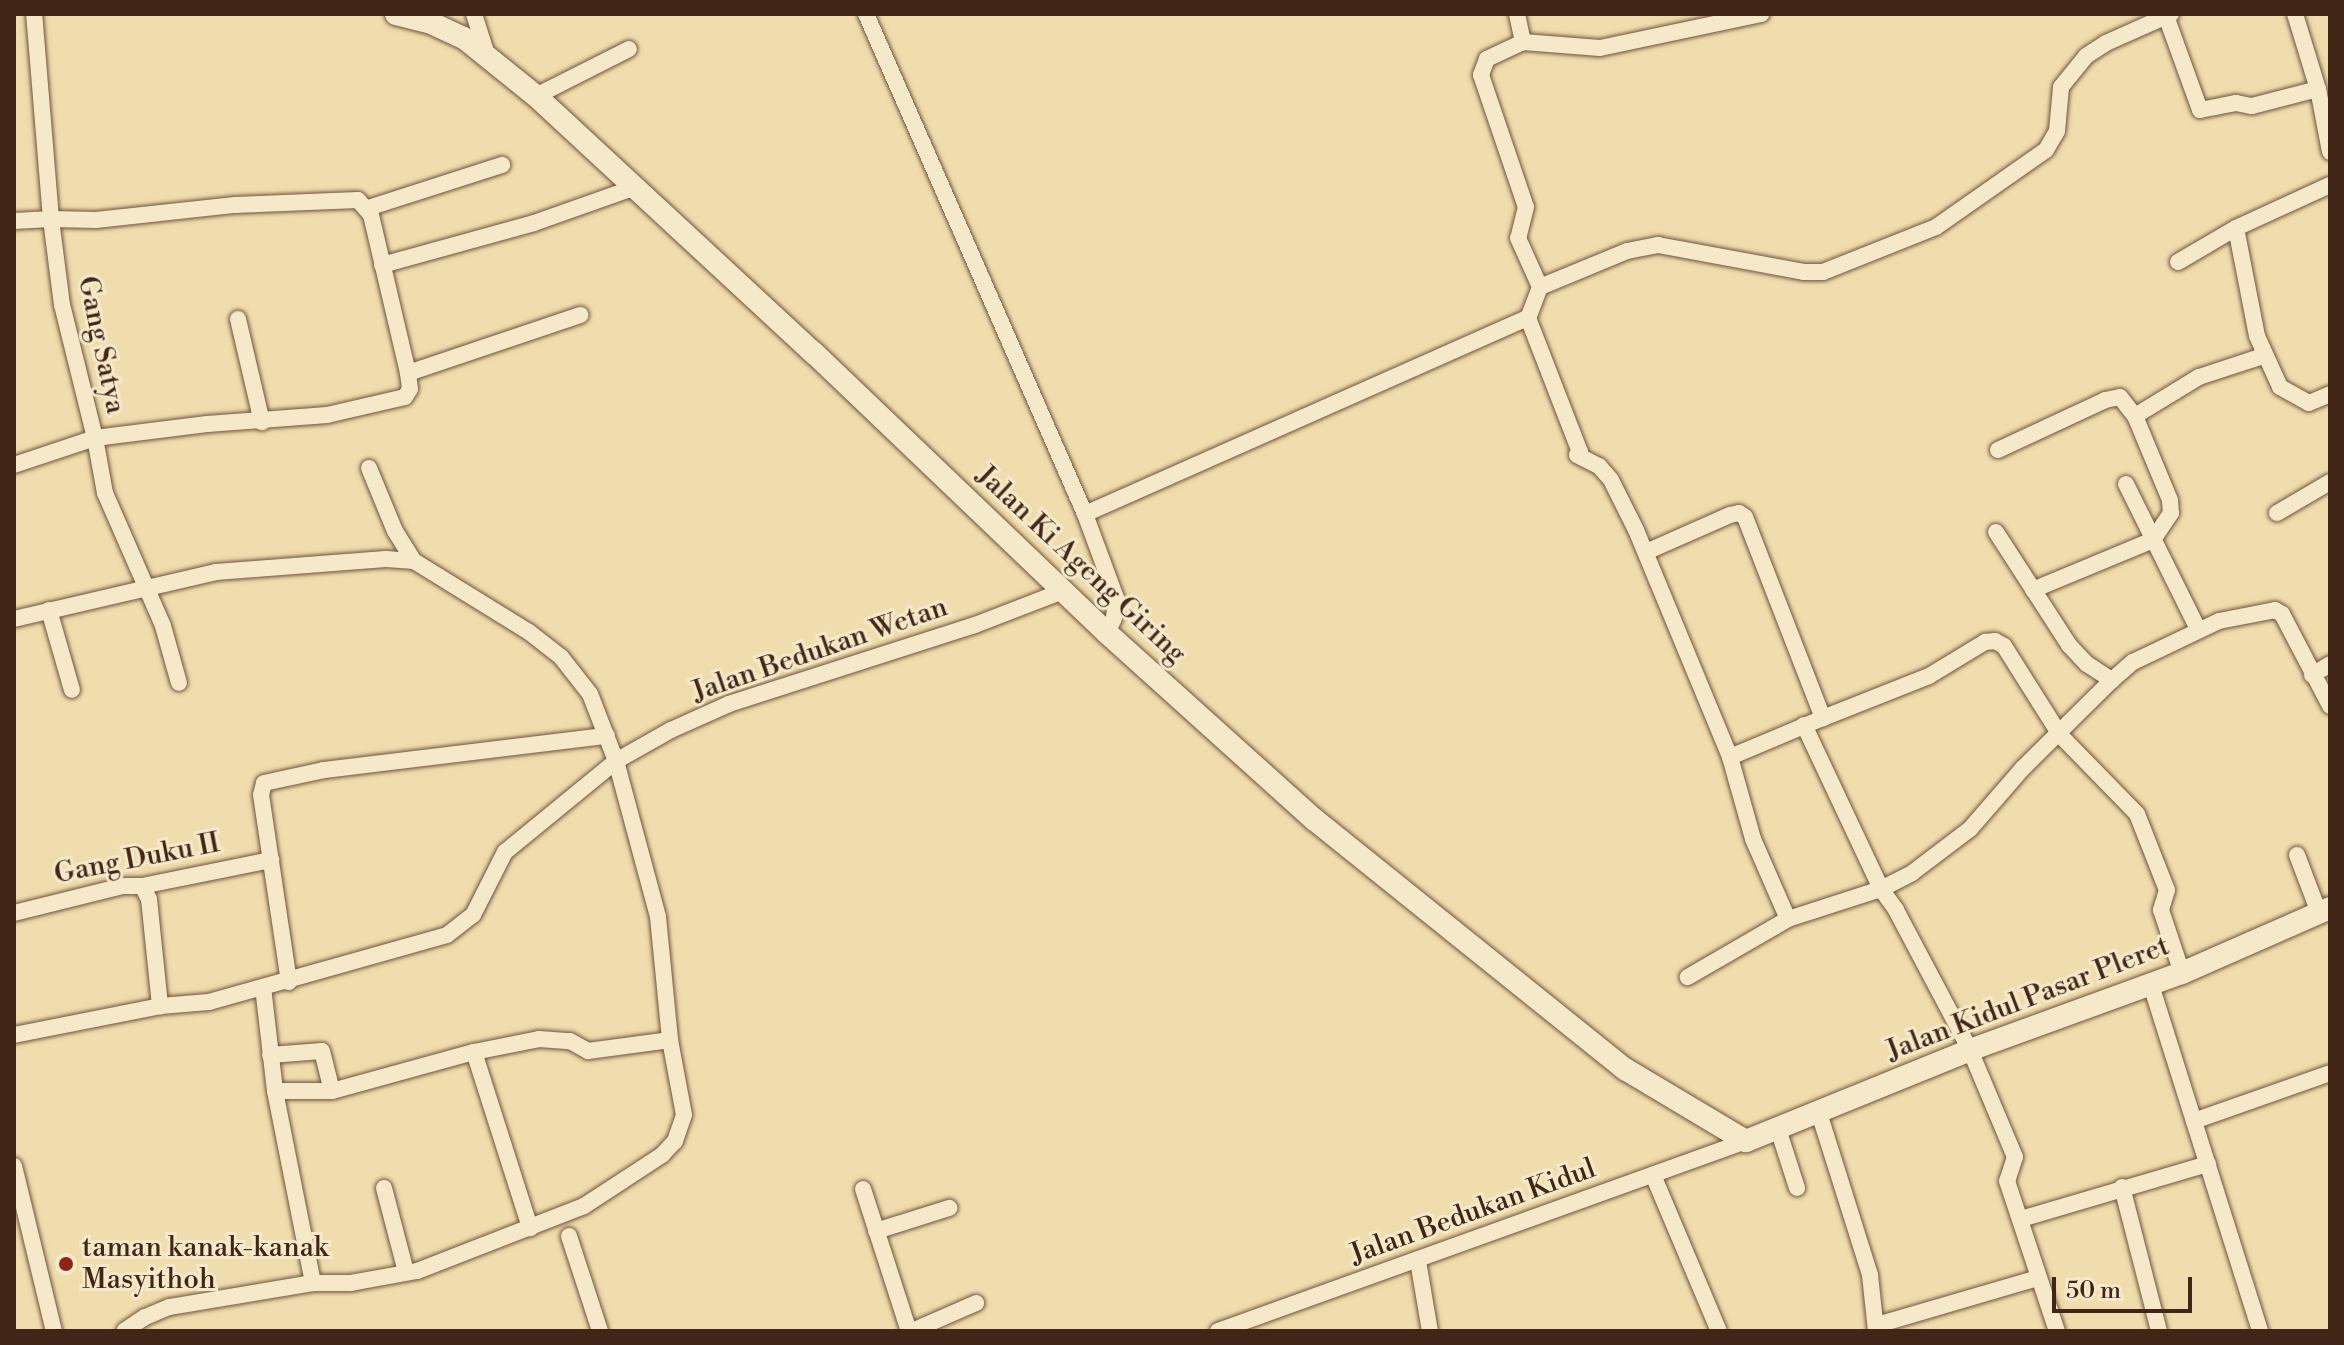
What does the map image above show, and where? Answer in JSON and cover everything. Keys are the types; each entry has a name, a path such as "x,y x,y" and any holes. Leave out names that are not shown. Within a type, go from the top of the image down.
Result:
{"street":[{"name":"Gang Satya","path":"34,14 51,219 62,305 95,438 207,424 262,422 395,402 410,389 408,373"},
{"name":"Jalan Ki Ageng Giring","path":"396,14 449,30 487,55 536,96 814,353 1107,633 1315,820 1625,1069 1746,1141"},
{"path":"474,14 487,55"},
{"path":"866,14 1085,514 1116,598 1114,618 1107,633"},
{"path":"1517,14 1523,42"},
{"path":"1761,14 1600,48 1523,42 1487,59 1481,75 1525,203 1526,217 1518,238 1540,287 1528,318 1580,452 1577,455 1599,466 1611,480 1646,552 1730,757 1753,839 1788,919"},
{"path":"2295,14 2318,89 2330,152"},
{"path":"1540,287 1627,251 1658,245 1804,272 1823,272 1936,227 2046,150 2057,131 2061,87 2086,56 2106,43 2169,15 2200,110 2236,103 2252,106 2318,89"},
{"path":"536,96 629,49"},
{"path":"368,208 502,165"},
{"path":"2178,262 2236,228 2330,185"},
{"path":"382,265 534,223 633,188"},
{"path":"14,221 119,218 310,201 358,200 368,208 408,373 580,315"},
{"path":"2236,228 2263,356 2280,387 2309,403 2330,394"},
{"path":"1085,514 1528,318"},
{"path":"238,319 262,422"},
{"path":"2135,416 2199,377 2263,356"},
{"path":"1998,450 2115,397 2124,400 2135,416 2170,500 2171,513 2153,540 2033,590"},
{"path":"14,465 95,438 105,493 163,626 179,683"},
{"path":"124,1331 169,1307 313,1283 351,1283 406,1272 530,1228 602,1197 662,1155 675,1141 684,1115 670,1040 658,917 616,761 590,694 561,657 529,632 414,561 395,531 369,468"},
{"path":"2277,513 2330,482"},
{"path":"2126,484 2198,629"},
{"path":"1646,552 1730,515 1739,513 1745,517 1823,718"},
{"path":"1996,532 2069,645 2087,664 2112,680"},
{"path":"14,619 216,572 386,559 414,561"},
{"name":"Jalan Bedukan Wetan","path":"14,1035 160,1006 209,1002 430,941 460,927 473,915 500,857 616,761 729,704 975,625 1063,591"},
{"path":"49,610 72,690"},
{"path":"1688,977 1788,919 1881,889 1912,873 1970,829 2023,768 2133,662 2198,629 2219,621 2275,610 2282,614 2330,706"},
{"path":"1730,757 1929,676 1985,642 1995,641 2004,646 2060,735 2137,814 2167,890 2161,910 2182,973"},
{"path":"2312,675 2330,664"},
{"path":"1804,725 1881,889 1896,910 1970,1050 2015,1157 2007,1181 2057,1331"},
{"path":"289,982 261,795 266,782 324,770 607,736"},
{"path":"2297,855 2325,911"},
{"name":"Gang Duku II","path":"14,913 123,886 142,886 271,860"},
{"path":"142,886 149,899 160,1006"},
{"name":"Jalan Kidul Pasar Pleret","path":"1746,1141 1970,1050 2182,973 2325,911"},
{"path":"2151,985 2260,1331"},
{"path":"263,987 275,1091 313,1283"},
{"path":"275,1091 332,1091 474,1052 539,1039 570,1041 588,1051 670,1040"},
{"path":"270,1055 322,1051 332,1091"},
{"path":"474,1052 530,1228"},
{"path":"2194,1121 2330,1073"},
{"path":"1819,1113 1870,1275 1877,1328 2038,1278"},
{"path":"1778,1129 1797,1188"},
{"name":"Jalan Bedukan Kidul","path":"1218,1331 1746,1141"},
{"path":"2021,1219 2208,1164"},
{"path":"14,1166 21,1217 54,1331"},
{"path":"1653,1175 1719,1331"},
{"path":"2122,1187 2159,1331"},
{"path":"384,1188 406,1272"},
{"path":"863,1189 910,1331 976,1303"},
{"path":"876,1231 949,1208"},
{"path":"569,1236 600,1331"},
{"path":"1418,1261 1430,1331"}],"place":[{"name":"taman kanak-kanak Masyithoh","path":"66,1264"}]}
